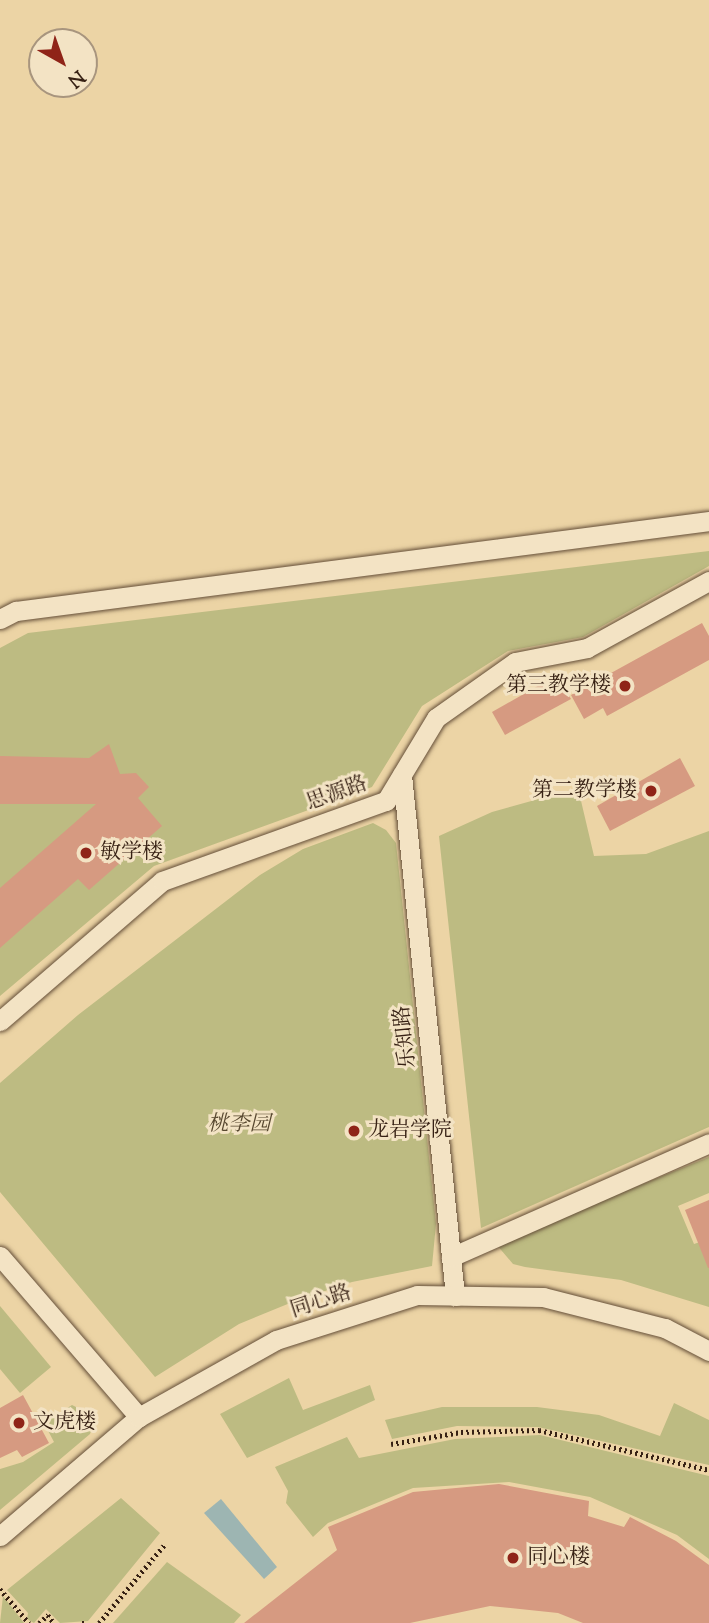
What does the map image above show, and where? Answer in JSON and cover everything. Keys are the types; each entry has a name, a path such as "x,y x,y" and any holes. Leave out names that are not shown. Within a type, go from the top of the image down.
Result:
{"street":[{"path":"0,619 16,611 709,521"},
{"name":"思源路","path":"0,1021 162,881 386,801 436,718 514,662 587,649 709,581"},
{"name":"乐知路","path":"402,775 455,1296"},
{"path":"451,1257 709,1143"},
{"path":"0,1256 139,1417"},
{"name":"同心路","path":"0,1536 139,1417 276,1340 418,1295 543,1297 665,1328 709,1351"}],"path":[{"path":"391,1444 461,1432 538,1430 709,1470"},
{"path":"99,1623 165,1544"},
{"path":"0,1589 29,1623"},
{"path":"39,1623 48,1615 54,1623"}],"green space":[{"path":"709,551 709,566 583,637 508,651 422,706 372,787 154,866 0,996 0,648 28,633"},
{"path":"578,788 594,856 646,854 709,831 709,1127 481,1228 439,836 492,812"},
{"name":"桃李园","path":"373,823 386,830 396,843 436,1224 432,1266 352,1282 295,1301 239,1324 155,1377 0,1192 0,1083 78,1015 260,875 303,849"},
{"path":"709,1157 709,1193 678,1206 694,1244 709,1239 709,1307 621,1280 513,1264 496,1244"},
{"path":"0,1306 51,1367 20,1393 0,1369"},
{"path":"289,1378 303,1410 370,1385 375,1400 247,1458 220,1414"},
{"path":"674,1403 709,1420 709,1465 538,1427 457,1426 392,1439 385,1420 442,1407 537,1407 599,1415 660,1436"},
{"path":"72,1405 88,1413 93,1425 90,1434 0,1510 0,1469 23,1462 54,1442 44,1423"},
{"path":"540,1435 709,1476 709,1559 677,1535 590,1497 509,1482 413,1488 328,1523 313,1537 286,1503 288,1491 275,1467 347,1437 359,1458 455,1439"},
{"path":"121,1498 160,1533 88,1621 60,1623 46,1609 34,1623 27,1619 28,1613 7,1590"},
{"path":"167,1562 241,1615 234,1623 113,1623"},
{"path":"3,1596 24,1623 0,1623"}],"water":[{"path":"221,1499 277,1567 264,1579 204,1513"}],"building":[{"name":"第三教学楼","path":"702,623 709,636 709,660 607,716 603,708 584,719 571,695"},
{"path":"557,675 571,699 505,735 492,712"},
{"name":"敏学楼","path":"109,744 120,774 136,773 149,787 138,798 162,826 89,890 78,879 0,948 0,888 96,804 0,804 0,756 89,758"},
{"name":"第二教学楼","path":"680,758 695,786 610,831 597,806"},
{"path":"709,1200 709,1268 708,1268 685,1210"},
{"name":"文虎楼","path":"23,1395 49,1443 22,1457 17,1450 0,1458 0,1408"},
{"name":"同心楼","path":"499,1484 589,1501 588,1516 624,1527 630,1517 676,1541 709,1565 709,1623 583,1623 558,1613 490,1606 410,1623 244,1623 337,1550 328,1527 413,1492"}],"place":[{"name":"第三教学楼","path":"625,686"},
{"name":"第二教学楼","path":"651,791"},
{"name":"敏学楼","path":"86,853"},
{"name":"龙岩学院","path":"354,1131"},
{"name":"文虎楼","path":"19,1423"},
{"name":"同心楼","path":"513,1558"}]}
